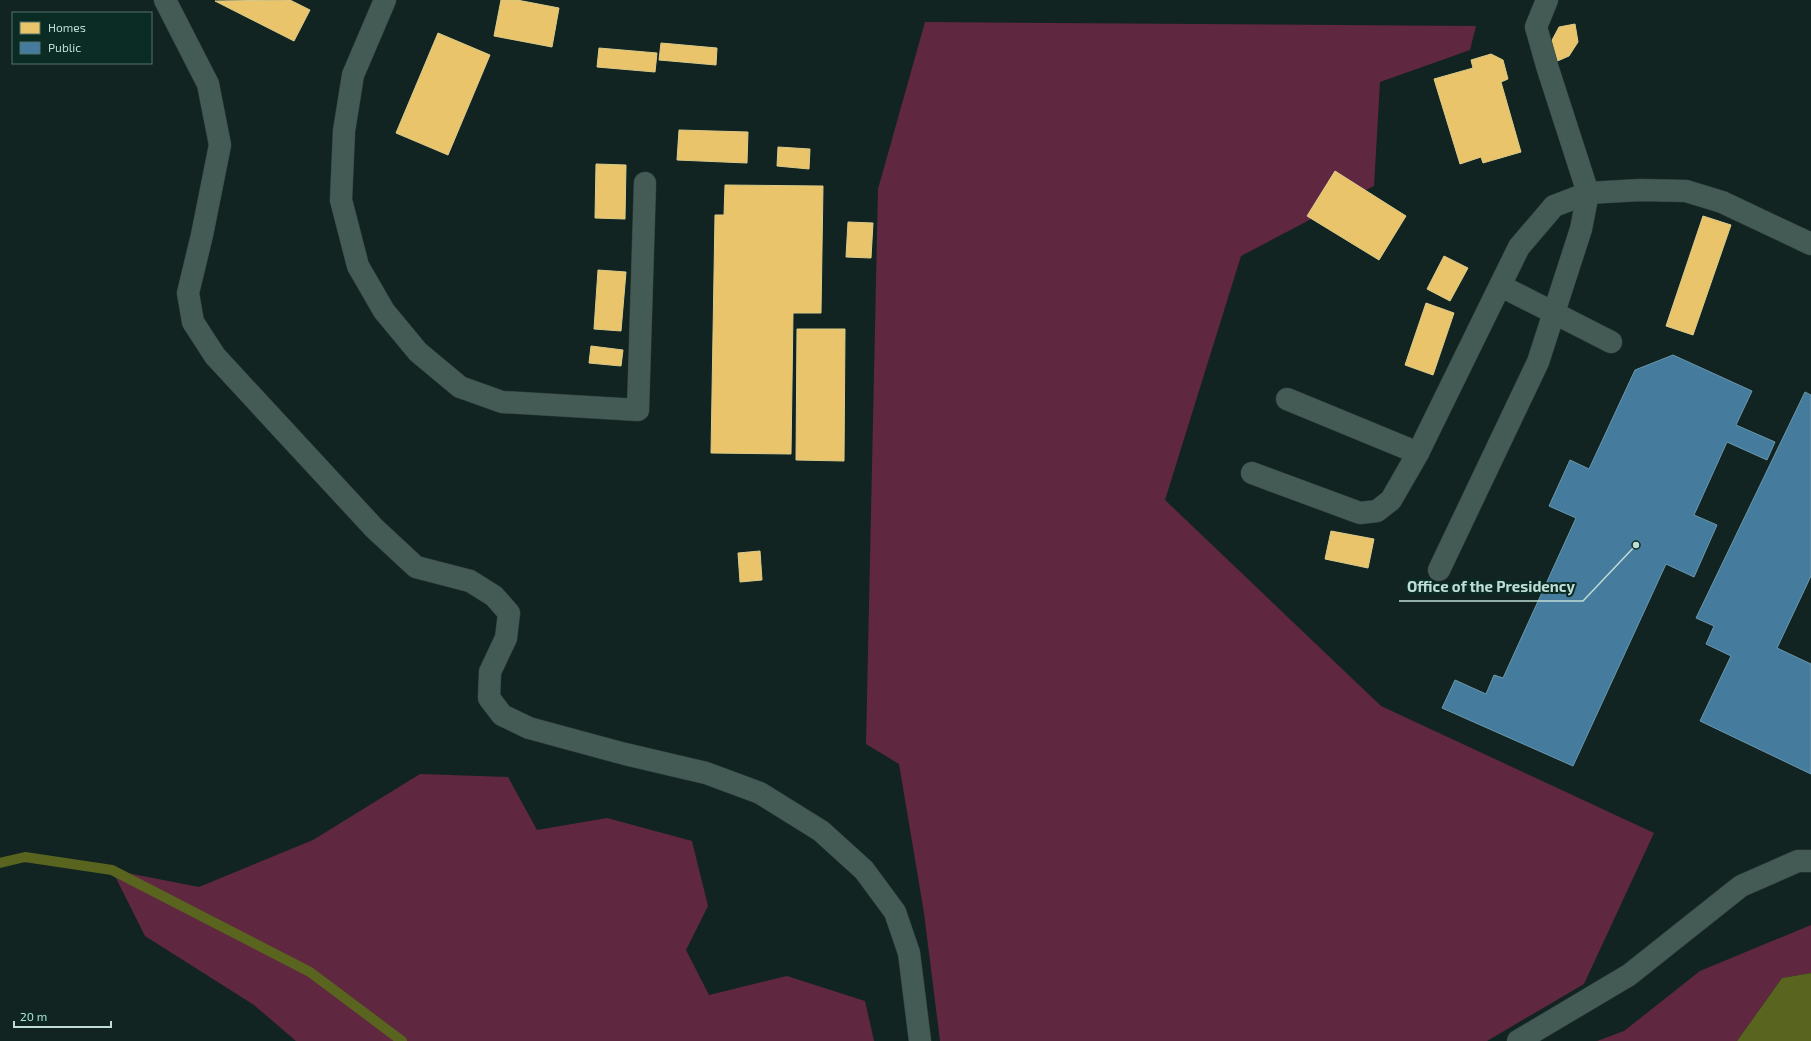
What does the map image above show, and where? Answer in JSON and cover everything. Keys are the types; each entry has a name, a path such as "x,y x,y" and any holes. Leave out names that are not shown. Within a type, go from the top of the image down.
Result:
{"lane":[{"path":"165,0 208,84 220,145 202,234 188,293 193,322 215,356 374,528 416,567 470,581 494,596 509,613 506,638 490,672 489,698 502,716 529,728 706,774 760,793 821,831 864,870 895,912 909,953 920,1041"},
{"path":"385,0 353,75 344,131 341,200 358,266 384,311 418,352 460,387 502,402 638,410 644,183"},
{"path":"1440,570 1538,362 1581,228 1588,193 1536,27 1547,0"},
{"path":"1252,473 1360,513 1378,511 1391,500 1418,453 1519,247 1554,206 1588,193 1640,190 1686,191 1722,202 1811,244"},
{"path":"1501,286 1555,312 1611,342"},
{"path":"1287,400 1418,453"},
{"path":"1518,1041 1629,975 1741,886 1798,861 1811,861"}],"shaded area":[{"path":"925,22 1476,26 1470,50 1380,82 1374,186 1241,256 1165,500 1381,706 1654,833 1584,984 1487,1041 940,1041 924,913 899,764 866,744 878,189"},
{"path":"420,774 508,777 537,830 607,818 692,841 708,906 686,950 709,995 787,976 865,1001 874,1041 296,1041 254,1005 145,936 112,870 199,887 313,840"},
{"path":"1811,925 1811,973 1782,978 1737,1041 1597,1041 1624,1031 1700,971"},
{"path":"1811,973 1811,1041 1737,1041 1782,978"}],"building: Homes":[{"path":"290,0 310,10 294,41 215,1"},
{"path":"501,0 517,0 559,8 552,47 494,36"},
{"path":"1575,24 1578,42 1569,56 1555,62 1550,44 1559,27"},
{"path":"438,33 490,55 448,155 396,133"},
{"path":"661,43 717,48 716,65 659,60"},
{"path":"599,48 657,53 655,72 597,67"},
{"path":"1491,54 1503,60 1508,79 1501,82 1521,152 1483,163 1481,157 1460,164 1434,79 1473,68 1471,60"},
{"path":"679,130 748,132 747,163 677,160"},
{"path":"778,147 810,149 809,169 777,166"},
{"path":"596,164 626,165 625,219 595,218"},
{"path":"1335,171 1406,216 1379,260 1307,216"},
{"path":"725,185 823,186 821,313 793,313 791,454 711,453 715,215 724,215"},
{"path":"1703,216 1731,225 1693,335 1666,326"},
{"path":"848,222 873,223 871,258 846,257"},
{"path":"1444,256 1468,268 1450,301 1427,289"},
{"path":"598,270 626,272 621,331 594,329"},
{"path":"1426,303 1454,313 1433,375 1405,365"},
{"path":"797,329 845,329 844,461 796,460"},
{"path":"591,346 623,350 621,366 589,363"},
{"path":"1331,531 1374,539 1368,568 1325,559"},
{"path":"760,551 762,580 740,582 738,553"}],"building: Public":[{"path":"1673,355 1752,391 1736,425 1775,442 1767,460 1727,442 1694,515 1717,525 1694,577 1666,564 1573,766 1442,708 1455,680 1486,694 1494,675 1503,678 1576,518 1549,506 1570,460 1589,469 1635,370"},
{"path":"1805,392 1811,395 1811,576 1777,648 1811,664 1811,774 1700,721 1731,656 1706,644 1714,626 1696,618"}],"waterway":[{"path":"0,863 25,857 112,870 310,972 402,1041"}],"place":[{"name":"Office of the Presidency","path":"1636,545"}]}
